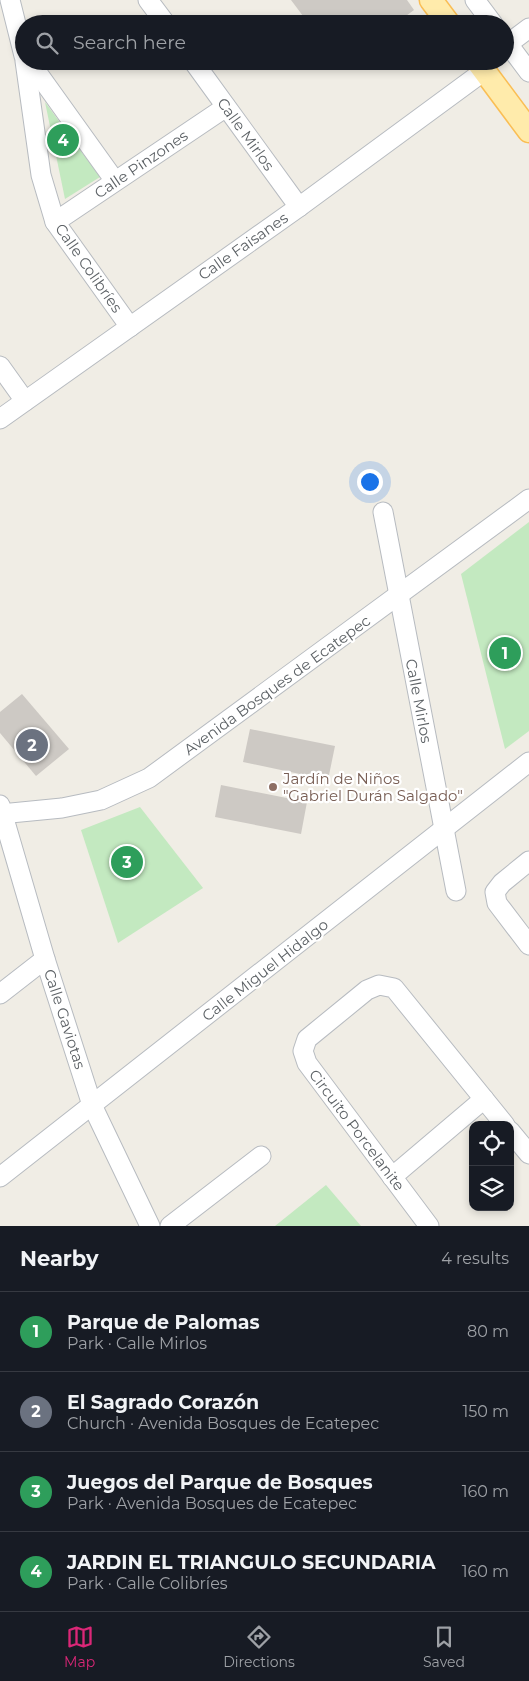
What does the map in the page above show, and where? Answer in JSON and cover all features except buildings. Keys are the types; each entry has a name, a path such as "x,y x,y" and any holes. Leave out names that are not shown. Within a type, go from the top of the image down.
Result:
{"main road":[{"path":"431,0 442,15"},
{"path":"483,70 529,131"}],"street":[{"path":"10,0 15,19"},
{"path":"148,0 159,15"},
{"path":"475,0 486,15"},
{"path":"514,37 529,28"},
{"path":"514,52 529,72"},
{"name":"Calle Colibríes","path":"25,70 41,175 55,222 130,326"},
{"path":"35,70 115,181"},
{"name":"Calle Mirlos","path":"199,70 299,207"},
{"name":"Calle Faisanes","path":"0,419 299,207 475,70"},
{"name":"Calle Pinzones","path":"55,222 226,107"},
{"path":"0,366 25,401"},
{"name":"Avenida Bosques de Ecatepec","path":"1,810 62,808 101,800 149,778 529,499"},
{"name":"Calle Mirlos","path":"383,512 456,891"},
{"name":"Calle Miguel Hidalgo","path":"0,1177 529,762"},
{"name":"Calle Gaviotas","path":"1,810 92,1105 150,1226"},
{"path":"529,861 502,883 496,892 497,904 529,944"},
{"path":"0,994 46,959"},
{"name":"Circuito Porcelanite","path":"429,1226 307,1063 303,1051 307,1039 367,990 379,985 394,988 502,1121"},
{"path":"392,1177 484,1099"},
{"path":"514,1136 529,1154"},
{"path":"170,1226 262,1156"}],"green space":[{"path":"45,102 100,177 65,199"},
{"path":"529,522 529,731 505,749 461,574"},
{"path":"140,807 203,888 118,943 81,830"},
{"path":"326,1185 361,1226 275,1226"}],"place":[{"name":"JARDIN EL TRIANGULO SECUNDARIA","path":"63,140"},
{"name":"Parque de Palomas","path":"505,653"},
{"name":"El Sagrado Corazón","path":"32,745"},
{"name":"Jardín de Niños \"Gabriel Durán Salgado\"","path":"273,787"},
{"name":"Juegos del Parque de Bosques","path":"127,862"}]}
